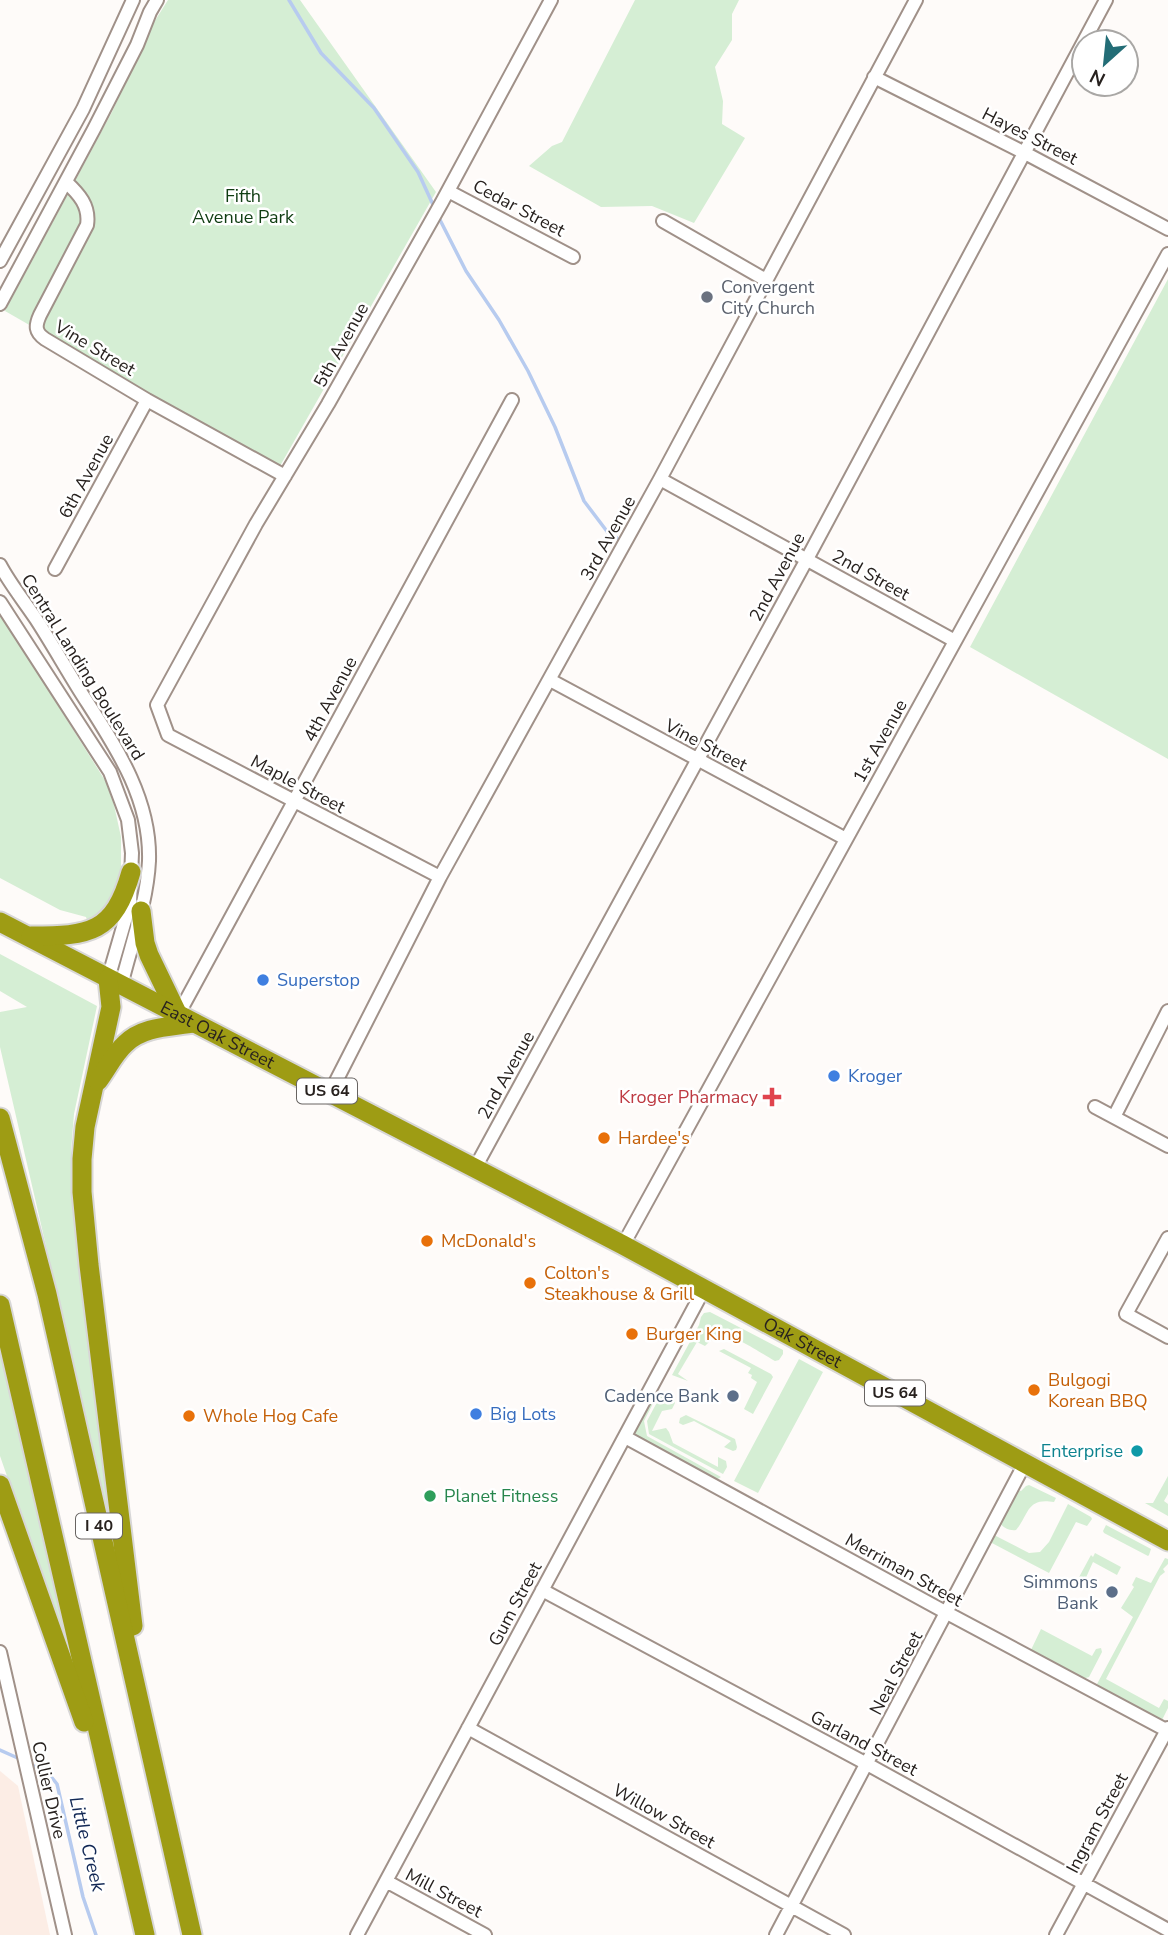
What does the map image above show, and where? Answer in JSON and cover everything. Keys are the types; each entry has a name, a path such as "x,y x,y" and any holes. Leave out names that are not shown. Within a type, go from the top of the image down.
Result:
{"highway":[{"path":"27,936 66,936 90,931 103,923 115,912 125,895 131,872"},
{"path":"94,1088 120,1050 134,1037 186,1019 149,955 141,911"},
{"name":"East Oak Street","path":"0,922 623,1245"},
{"path":"114,982 87,1119 82,1158 84,1216 145,1731"},
{"name":"I 40","path":"0,1118 47,1294 191,1935"},
{"name":"Oak Street","path":"623,1245 1168,1541"},
{"name":"I 40","path":"0,1305 145,1935"},
{"path":"0,1485 115,1808"}],"street":[{"path":"0,261 83,109 133,0"},
{"path":"0,304 133,53 157,0"},
{"name":"5th Avenue","path":"157,705 256,524 328,404 433,218 551,0"},
{"name":"3rd Avenue","path":"330,1093 440,877 660,479 916,0"},
{"name":"2nd Avenue","path":"475,1168 807,559 1106,0"},
{"name":"Hayes Street","path":"873,77 1168,229"},
{"name":"Vine Street","path":"66,182 85,204 87,225 40,315 36,325 37,332 147,400 285,475"},
{"name":"Cedar Street","path":"445,196 573,257"},
{"path":"663,221 766,279"},
{"name":"1st Avenue","path":"623,1245 1168,254"},
{"name":"6th Avenue","path":"55,569 147,400"},
{"name":"4th Avenue","path":"186,1019 294,802 512,400"},
{"name":"2nd Street","path":"660,479 955,641"},
{"name":"Central Landing Boulevard","path":"0,565 111,739 134,783 144,811 149,861 141,911 114,982"},
{"name":"Central Landing Boulevard","path":"0,603 115,782 128,820 131,836 130,903 114,982"},
{"name":"Vine Street","path":"550,680 846,839"},
{"name":"Maple Street","path":"157,705 168,734 440,877"},
{"path":"1114,1117 1168,1011"},
{"path":"1095,1107 1168,1146"},
{"path":"1168,1238 1126,1314 1168,1338"},
{"name":"Gum Street","path":"357,1935 704,1289"},
{"name":"Merriman Street","path":"625,1437 1168,1730"},
{"name":"Neal Street","path":"776,1935 1026,1463"},
{"name":"Garland Street","path":"542,1590 867,1764 1168,1930"},
{"name":"Collier Drive","path":"0,1652 65,1935"},
{"name":"Willow Street","path":"468,1728 844,1935"},
{"name":"Ingram Street","path":"1056,1935 1168,1730"},
{"name":"Mill Street","path":"386,1881 485,1935"}],"shaded area":[{"path":"0,1771 18,1786 50,1935 0,1935"}],"green space":[{"name":"Fifth Avenue Park","path":"168,0 300,0 436,192 280,466 273,465 5,311 112,112 151,27"},
{"path":"635,0 739,0 732,14 732,40 715,67 723,101 722,124 745,138 694,223 652,206 601,207 529,166 552,146 562,142"},
{"path":"1168,279 1168,759 970,647"},
{"path":"0,613 106,782 114,805 121,837 121,866 115,895 89,927 86,917 60,910 0,878"},
{"path":"0,954 97,1006 74,1114 71,1151 73,1196 116,1549 0,1047 0,1012 27,1007 0,991"},
{"path":"710,1312 783,1350 783,1354 775,1361 739,1341 719,1336 705,1346 697,1342 678,1374 688,1381 672,1375 701,1317"},
{"path":"724,1349 773,1377 753,1414 744,1409 757,1382 748,1373 751,1368 719,1351"},
{"path":"0,1351 73,1665 0,1456"},
{"path":"799,1359 823,1372 758,1493 734,1481"},
{"path":"663,1391 674,1397 675,1403 672,1409 662,1411 652,1431 666,1428 673,1443 718,1467 718,1457 726,1461 727,1467 723,1474 649,1434 647,1421"},
{"path":"659,1392 644,1421 647,1436 721,1477 716,1480 637,1437 635,1433 654,1394"},
{"path":"686,1415 735,1439 736,1450 724,1447 731,1441 694,1421 683,1425 679,1423 680,1418"},
{"path":"1168,1476 1168,1494 1164,1501 1168,1504 1168,1516 1145,1503 1153,1503"},
{"path":"1029,1485 1056,1498 1054,1502 1038,1502 1029,1508 1016,1530 1005,1528 1000,1523 1018,1490 1021,1491"},
{"path":"1068,1504 1092,1519 1087,1526 1076,1522 1049,1573 990,1542 993,1536 996,1536 1029,1553 1040,1552 1049,1542"},
{"path":"1106,1525 1151,1549 1149,1555 1104,1533"},
{"path":"1095,1553 1121,1567 1117,1575 1093,1562 1084,1582 1078,1579 1091,1555 1093,1557"},
{"path":"1165,1558 1168,1559 1168,1564 1163,1569 1165,1572 1160,1576 1106,1679 1159,1708 1164,1699 1168,1701 1168,1708 1162,1720 1159,1720 1099,1688 1097,1684 1133,1617 1121,1608 1134,1587 1132,1585 1136,1577 1151,1583"},
{"path":"1041,1629 1092,1656 1096,1649 1101,1648 1102,1652 1089,1677 1082,1679 1030,1652"}],"waterway":[{"path":"289,0 321,53 374,108 418,172 435,209"},
{"path":"438,216 466,271 499,320 528,371 555,427 584,501 609,534 617,538"},
{"name":"Little Creek","path":"0,1750 20,1759"},
{"name":"Little Creek","path":"30,1764 48,1773 57,1784 83,1897 96,1935"}],"place":[{"name":"Convergent City Church","path":"707,297"},
{"name":"Superstop","path":"263,980"},
{"name":"Kroger","path":"834,1076"},
{"name":"Kroger Pharmacy","path":"772,1097"},
{"name":"Hardee's","path":"604,1138"},
{"name":"McDonald's","path":"427,1241"},
{"name":"Colton's Steakhouse & Grill","path":"530,1283"},
{"name":"Burger King","path":"632,1334"},
{"name":"Bulgogi Korean BBQ","path":"1034,1390"},
{"name":"Cadence Bank","path":"733,1396"},
{"name":"Big Lots","path":"476,1414"},
{"name":"Whole Hog Cafe","path":"189,1416"},
{"name":"Enterprise","path":"1137,1451"},
{"name":"Planet Fitness","path":"430,1496"},
{"name":"Simmons Bank","path":"1112,1592"}]}
